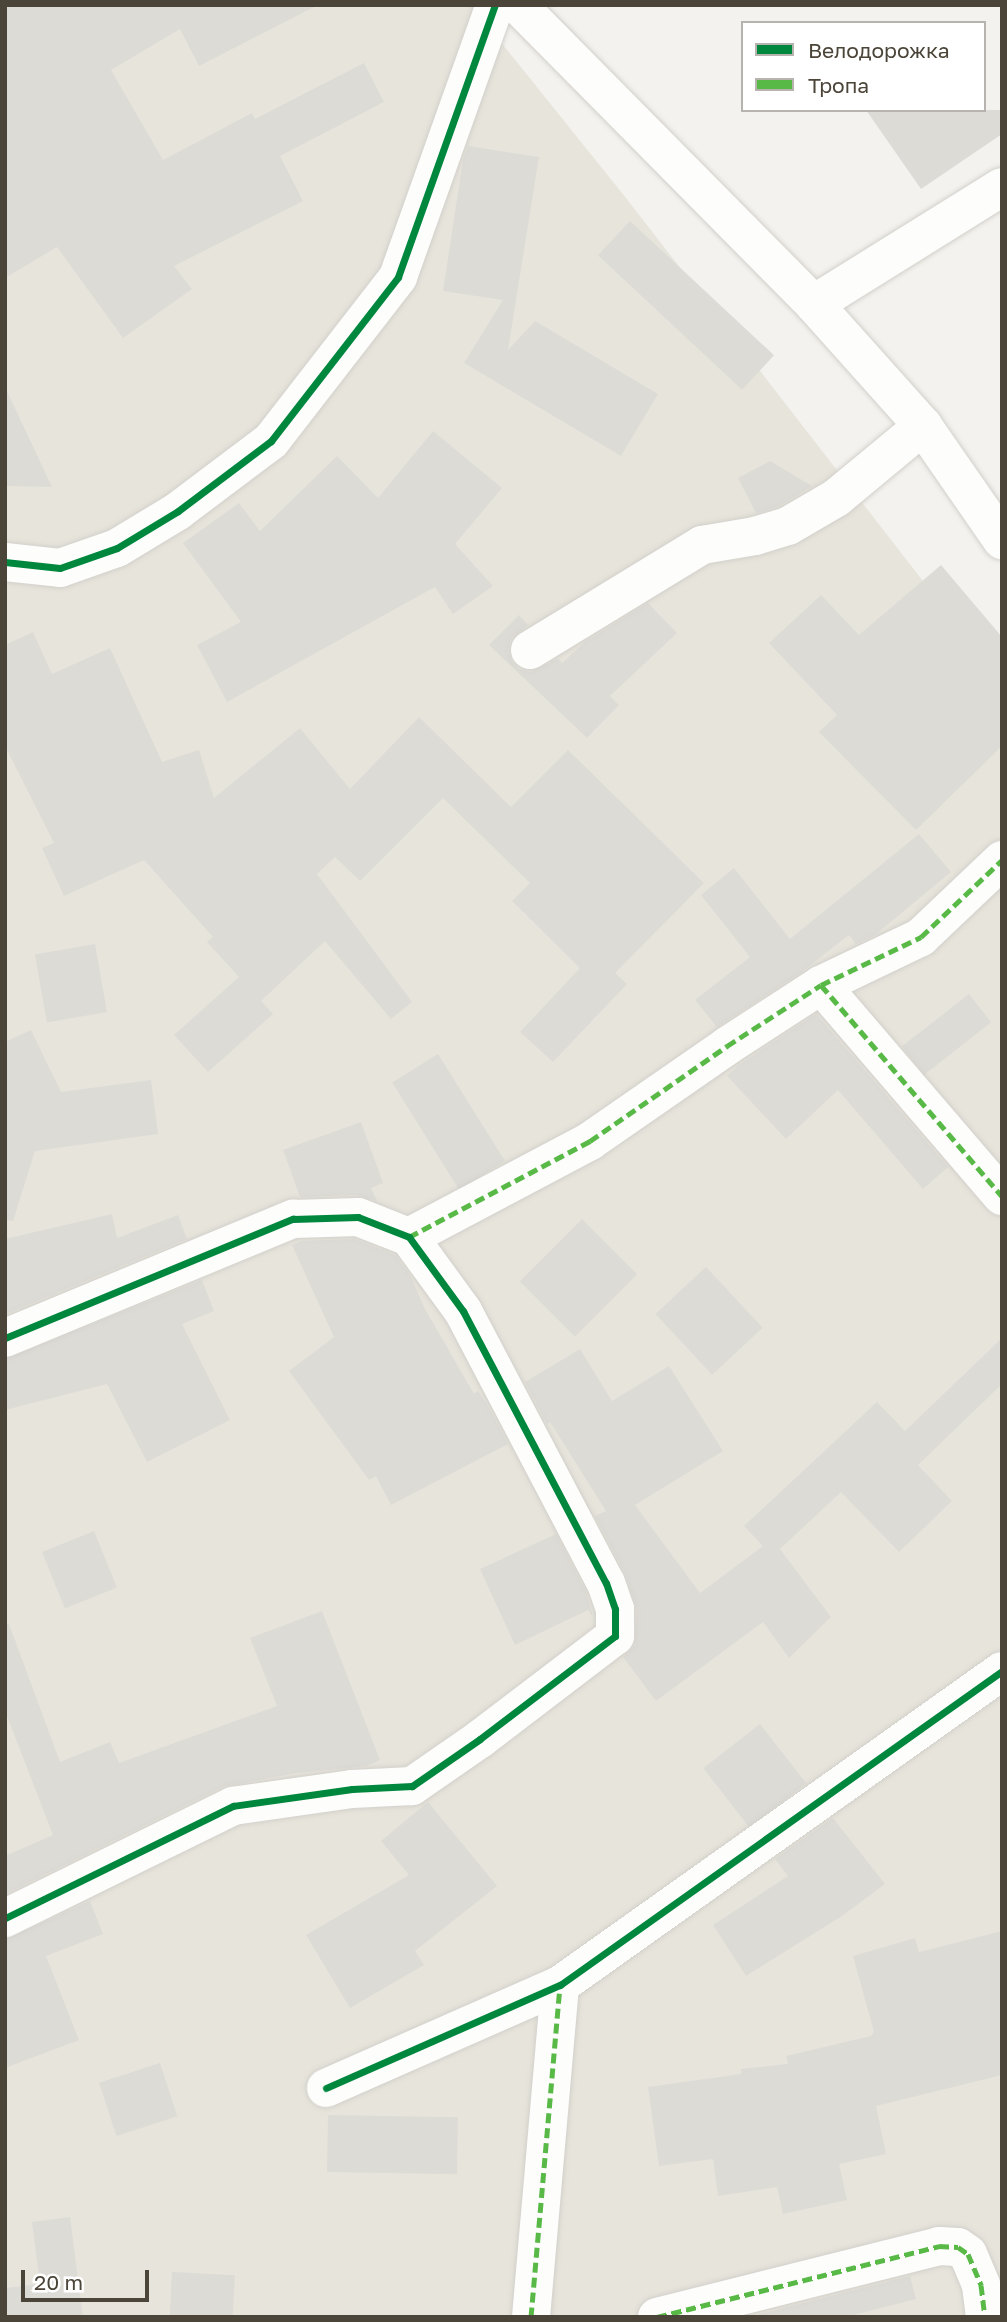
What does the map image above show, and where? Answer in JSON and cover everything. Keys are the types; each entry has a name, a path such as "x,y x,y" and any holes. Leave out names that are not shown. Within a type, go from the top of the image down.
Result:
{"street":[{"path":"5,562 60,568 117,548 177,510 271,441 398,277 495,5"},
{"path":"518,5 814,304 923,426 1002,540"},
{"path":"814,304 1002,187"},
{"path":"530,650 702,545 755,536 788,526 836,498 923,426"},
{"path":"409,1237 590,1141 821,985 920,937 1002,860"},
{"path":"821,985 1002,1196"},
{"path":"5,1338 293,1219 358,1217 409,1237 463,1311 606,1583 615,1608 615,1636 480,1739 412,1786 352,1789 233,1805 5,1918"},
{"path":"326,2088 560,1985 1002,1671"},
{"path":"531,2317 560,1985"},
{"path":"657,2317 939,2246 958,2247 968,2254 981,2285 985,2317"}],"shaded area":[{"path":"5,5 471,5 626,198 1002,683 1002,2317 5,2317"}],"building":[{"path":"5,5 318,5 199,66 180,29 111,70 163,160 252,113 255,119 364,63 384,102 280,156 303,201 174,266 192,289 123,338 57,247 5,278"},
{"path":"1002,110 1002,134 921,189 867,112"},
{"path":"468,146 539,157 508,350 535,321 658,394 621,456 464,363 503,300 443,291 463,160"},
{"path":"630,221 774,355 742,390 598,255"},
{"path":"5,387 52,487 5,486"},
{"path":"433,431 502,488 455,544 493,586 453,614 435,587 227,702 197,645 241,622 183,543 239,503 260,531 337,456 378,498"},
{"path":"770,461 812,486 779,506 756,513 738,478"},
{"path":"941,565 1002,637 1002,746 916,830 819,732 837,715 769,643 821,595 859,635"},
{"path":"648,603 677,633 610,696 619,705 587,738 489,645 519,615 528,625 511,639 508,651 512,662 519,669 531,672 558,659 562,663 585,642"},
{"path":"33,632 52,674 110,648 162,762 199,750 214,798 300,728 350,789 419,717 511,807 568,750 704,883 615,973 627,984 553,1062 520,1032 580,968 512,901 530,883 443,798 360,881 335,857 317,874 412,1002 391,1019 325,941 261,1001 273,1014 208,1072 174,1035 239,977 207,942 213,937 144,860 64,896 42,848 54,843 5,746 5,645"},
{"path":"919,834 951,872 875,935 856,944 849,935 803,971 717,1027 695,1000 750,957 701,895 734,868 790,939"},
{"path":"95,944 107,1012 47,1023 35,955"},
{"path":"969,994 991,1022 924,1075 902,1046"},
{"path":"816,1014 948,1167 923,1189 838,1090 786,1139 727,1076 739,1065"},
{"path":"31,1030 61,1092 151,1080 158,1134 35,1151 13,1221 5,1220 5,1042"},
{"path":"438,1054 505,1161 459,1189 392,1083"},
{"path":"361,1122 383,1183 371,1188 377,1201 357,1195 300,1197 283,1150"},
{"path":"112,1214 117,1238 178,1215 187,1239 5,1314 5,1239"},
{"path":"582,1219 637,1274 575,1336 520,1281"},
{"path":"354,1239 395,1255 410,1275 425,1309 474,1394 478,1391 508,1444 391,1505 376,1476 369,1480 289,1371 334,1337 292,1245 302,1241"},
{"path":"706,1267 763,1328 712,1375 656,1314"},
{"path":"202,1280 214,1311 182,1324 230,1420 147,1462 107,1384 5,1410 5,1359"},
{"path":"1002,1338 1002,1384 918,1465 952,1501 899,1552 841,1492 780,1549 831,1617 789,1658 763,1622 656,1701 623,1657 635,1645 637,1609 625,1573 595,1516 606,1511 550,1422 547,1424 525,1382 580,1349 612,1401 669,1366 723,1451 635,1505 700,1593 763,1546 744,1526 877,1402 905,1431"},
{"path":"94,1531 117,1588 65,1609 42,1552"},
{"path":"556,1534 586,1592 593,1617 588,1610 515,1645 480,1569"},
{"path":"322,1611 380,1760 367,1766 297,1773 224,1786 5,1894 5,1856 53,1835 5,1711 5,1624 9,1624 60,1762 110,1742 119,1763 277,1706 250,1638"},
{"path":"760,1724 806,1783 749,1827 703,1768"},
{"path":"428,1802 497,1886 415,1951 424,1965 350,2008 306,1935 409,1875 381,1841"},
{"path":"833,1818 885,1884 842,1916 746,1976 713,1925 788,1876 775,1859"},
{"path":"90,1901 103,1934 46,1956 79,2040 5,2068 5,1940"},
{"path":"1002,1931 1002,2075 876,2106 886,2154 839,2164 847,2200 783,2214 777,2187 718,2196 713,2159 659,2166 648,2087 741,2074 741,2069 788,2064 786,2056 871,2036 874,2032 853,1956 915,1938 919,1952"},
{"path":"160,2063 177,2116 116,2136 99,2083"},
{"path":"328,2115 458,2117 457,2174 327,2172"},
{"path":"70,2217 83,2317 5,2317 5,2288 40,2284 32,2222"},
{"path":"172,2272 235,2275 233,2317 170,2317"},
{"path":"910,2276 916,2299 846,2317 749,2317"}],"marked path":[{"path":"409,1237 590,1141 821,985 921,937 1002,860"},
{"path":"821,985 1002,1196"},
{"path":"531,2317 560,1985"},
{"path":"657,2317 939,2246 958,2247 968,2254 981,2285 985,2317"}],"cycle path":[{"path":"5,562 60,568 117,548 178,511 271,441 398,277 495,5"},
{"path":"5,1338 293,1219 358,1217 409,1237 463,1311 606,1583 615,1609 615,1636 480,1739 412,1786 352,1789 233,1806 5,1918"},
{"path":"326,2088 560,1985 1002,1671"}]}
